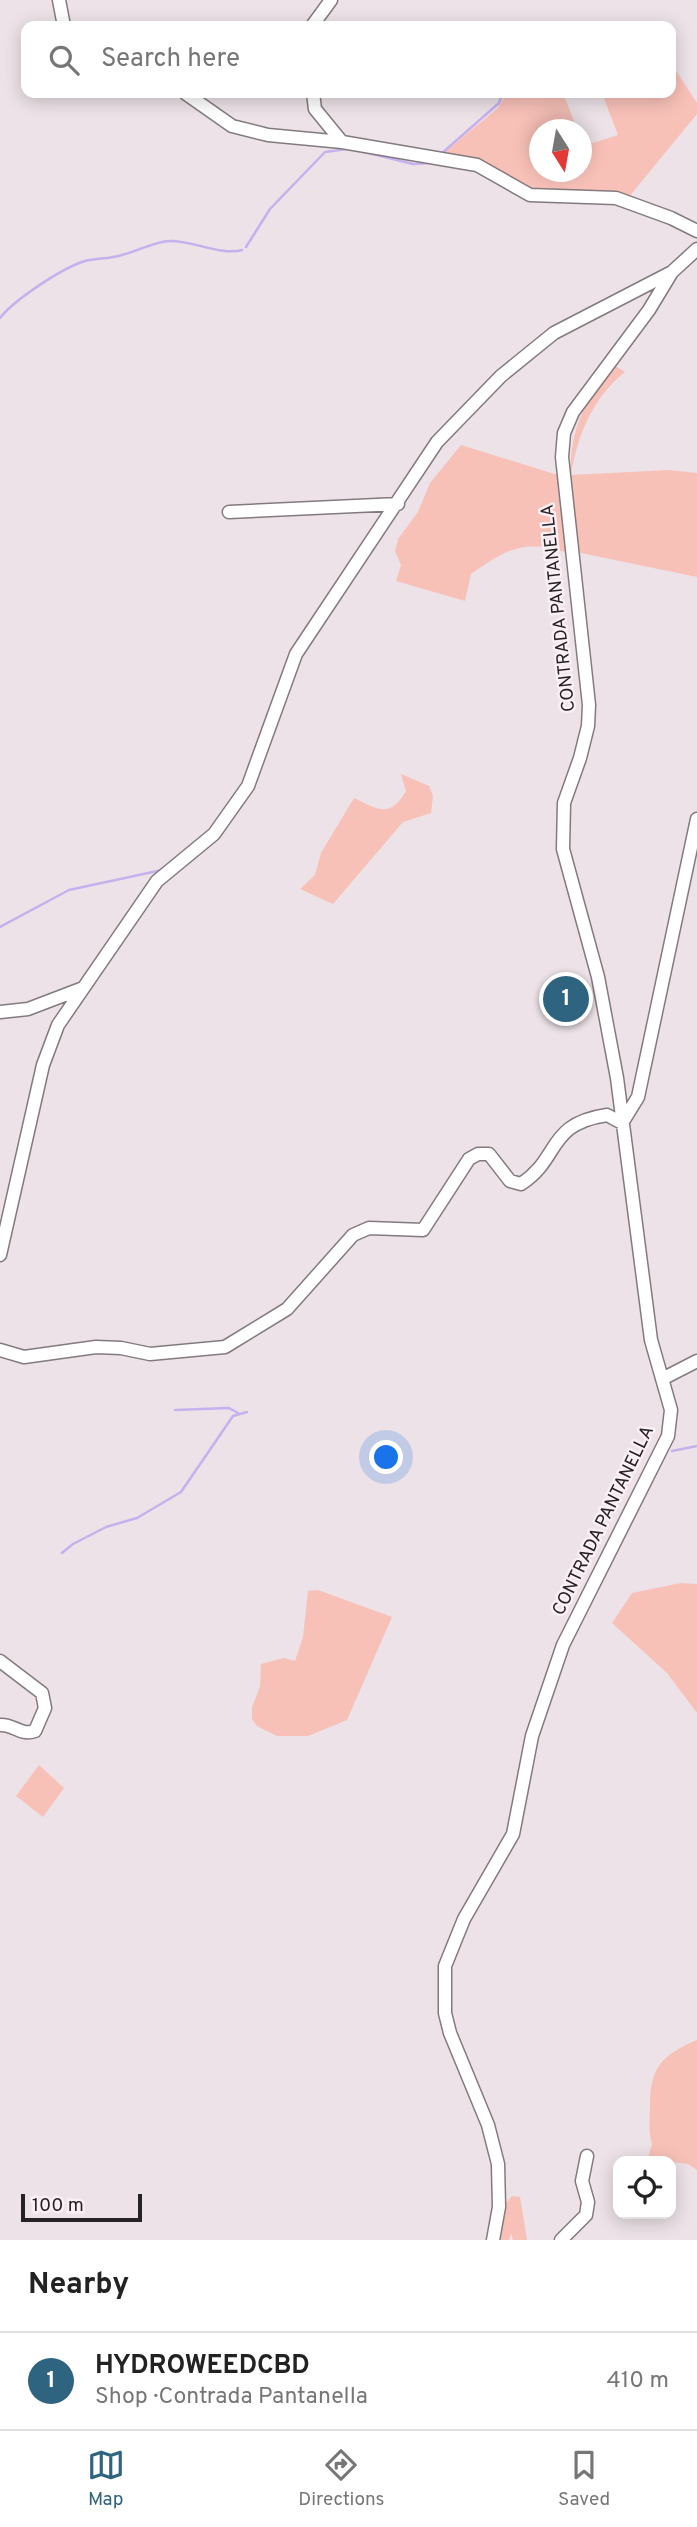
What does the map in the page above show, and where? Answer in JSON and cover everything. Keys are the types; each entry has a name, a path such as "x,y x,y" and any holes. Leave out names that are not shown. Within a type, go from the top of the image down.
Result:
{"street":[{"path":"59,0 63,21"},
{"path":"316,21 331,0"},
{"path":"193,98 232,126 268,135 342,142 477,165 530,195 616,198 671,218 697,231"},
{"path":"314,98 315,109 342,142"},
{"name":"CONTRADA PANTANELLA","path":"494,2240 499,2207 498,2164 488,2125 450,2033 445,2013 443,1979 464,1919 513,1834 532,1736 563,1645 668,1436 671,1410 651,1340 617,1079 598,977 563,849 564,803 580,758 588,726 589,705 562,457 564,433 573,412 649,310 672,272 697,249"},
{"path":"0,1255 50,1044 58,1025 157,881 214,834 248,786 296,654 437,442 501,376 554,333 672,272"},
{"path":"229,512 334,504 398,504"},
{"path":"0,1350 24,1357 96,1347 121,1348 150,1354 225,1347 241,1340 287,1309 353,1236 369,1228 411,1232 423,1230 469,1159 478,1154 489,1154 510,1181 520,1184 533,1174 562,1132 575,1124 607,1115 622,1123 638,1097 697,819"},
{"path":"0,1012 28,1009 83,988"},
{"path":"662,1379 697,1361"},
{"path":"0,1661 42,1693 45,1708 35,1731 21,1733 6,1724 0,1725"},
{"path":"561,2240 586,2214 588,2202 582,2181 587,2156"}],"shaded area":[{"path":"676,71 697,103 697,114 628,198 532,192 440,156 498,108 504,98 565,98 573,119 529,119 529,182 592,182 592,143 618,135 604,98 676,98"},
{"path":"614,365 625,372 604,393 588,418 577,446 571,475 573,445 586,405"},
{"path":"461,445 561,476 569,553 540,547 517,548 507,552 471,574 465,601 396,581 401,565 395,551 398,539 418,512 430,483"},
{"path":"669,470 697,473 697,577 576,552 571,475"},
{"path":"401,774 429,786 433,796 431,813 403,822 333,904 300,889 315,875 321,853 354,798 376,808 389,808 400,800 406,791"},
{"path":"681,1583 697,1584 697,1713 667,1673 612,1623 632,1593"},
{"path":"318,1590 392,1617 347,1720 308,1736 277,1736 257,1726 252,1719 252,1707 260,1687 261,1664 284,1658 295,1661 303,1637 308,1591"},
{"path":"39,1765 64,1788 43,1817 16,1796"},
{"path":"697,2040 697,2170 688,2164 676,2162 676,2156 649,2156 652,2144 652,2081 660,2064 675,2051"},
{"path":"512,2196 520,2197 527,2240 513,2240 511,2233 509,2240 498,2240 503,2206"}],"waterway":[{"path":"441,154 499,103 501,98"},
{"path":"246,247 270,209 325,152 347,149"},
{"path":"364,152 413,164 429,163"},
{"path":"0,318 39,285 85,261 117,256 169,241 225,251 242,250"},
{"path":"0,927 69,890 162,870"},
{"path":"175,1410 229,1408 238,1413"},
{"path":"62,1553 73,1544 106,1527 137,1518 181,1492 233,1416 247,1412"},
{"path":"672,1451 697,1446"}],"place":[{"name":"HYDROWEEDCBD","path":"566,999"}]}
